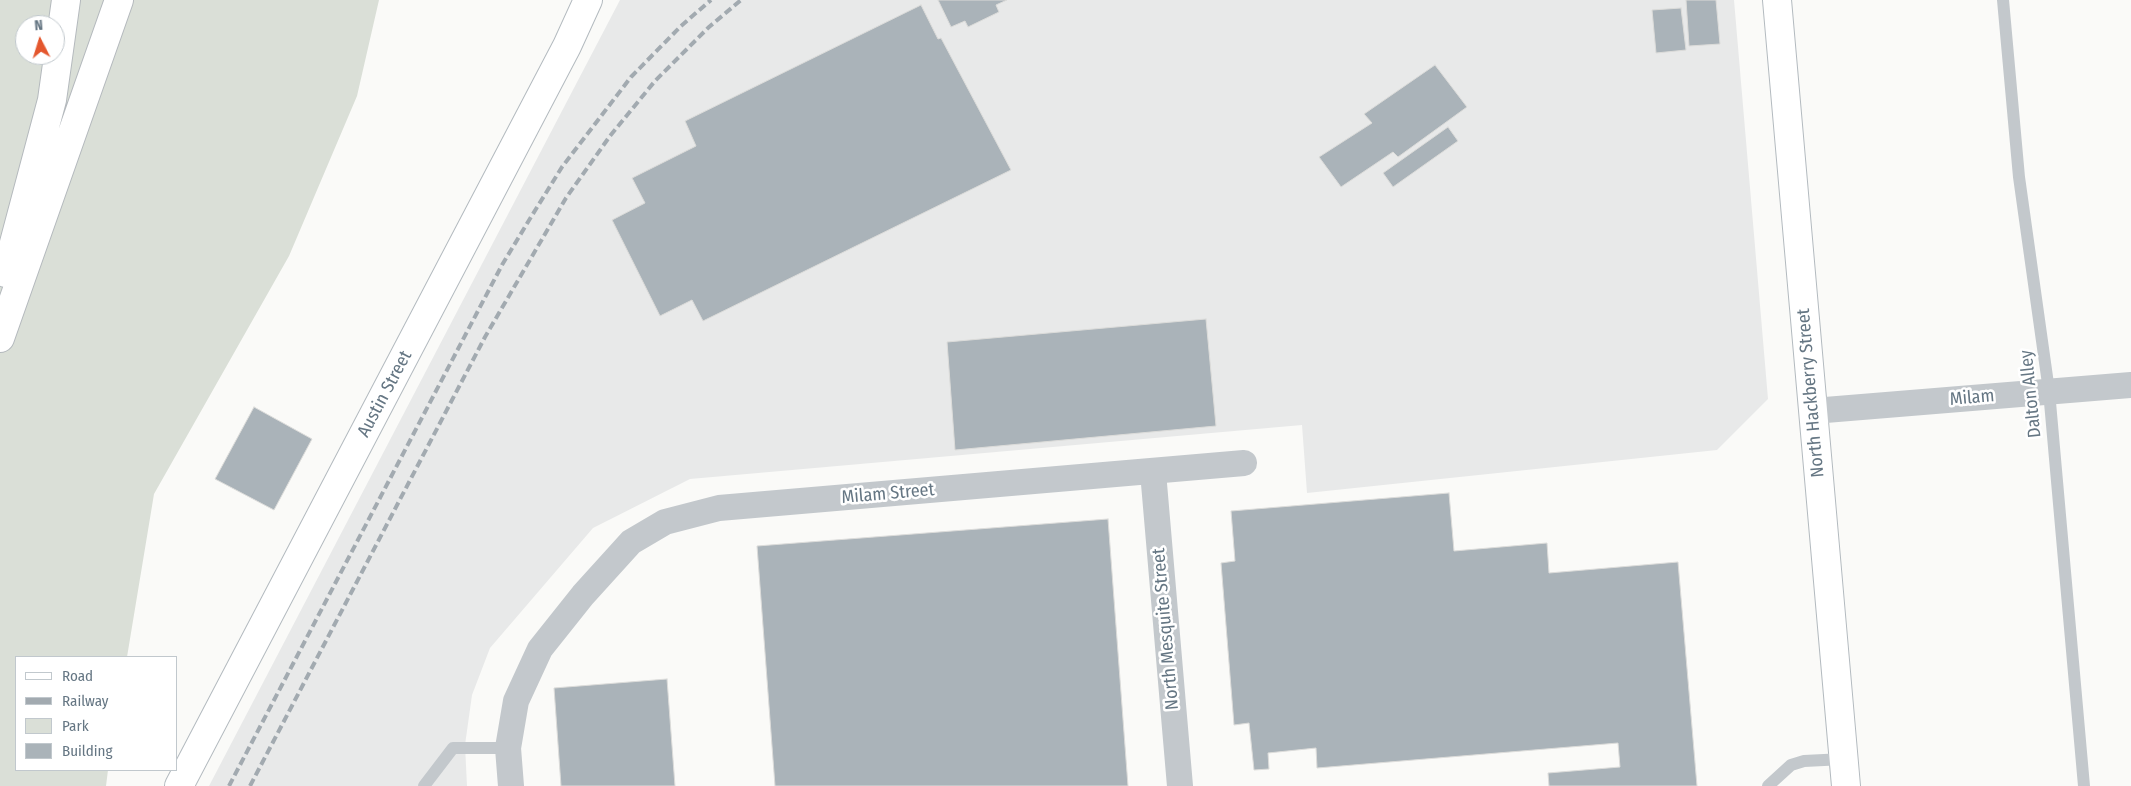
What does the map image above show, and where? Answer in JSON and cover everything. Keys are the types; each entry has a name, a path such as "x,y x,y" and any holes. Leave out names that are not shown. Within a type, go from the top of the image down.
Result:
{"main road":[{"path":"0,293 52,100 66,0"},
{"path":"0,338 119,0"},
{"name":"Austin Street","path":"179,786 562,55 588,0"},
{"name":"North Hackberry Street","path":"1777,0 1846,786"}],"street":[{"name":"Milam","path":"1813,411 2131,385"},
{"name":"Milam Street","path":"511,786 508,748 516,701 540,649 583,595 631,542 665,522 719,508 1244,463"},
{"name":"North Mesquite Street","path":"1152,472 1180,786"}],"lane":[{"name":"Dalton Alley","path":"2002,0 2019,177 2049,391 2084,786"},
{"path":"424,786 453,748 508,748"},
{"path":"1768,786 1791,765 1804,761 1844,759"}],"shaded area":[{"path":"620,0 1734,0 1768,399 1717,450 1307,493 1302,425 690,479 593,528 490,648 472,695 465,745 467,786 209,786"}],"green space":[{"path":"0,0 379,0 357,96 289,256 154,494 127,656 15,656 15,771 108,771 106,786 0,786"}],"building":[{"path":"938,0 1007,0 996,5 999,12 968,27 965,21 951,27"},
{"path":"1686,0 1716,0 1720,44 1689,46"},
{"path":"921,5 938,39 941,38 1011,170 703,321 692,300 660,316 612,220 645,203 632,178 696,146 685,121"},
{"path":"1681,8 1686,50 1656,53 1652,10"},
{"path":"1435,65 1467,107 1398,157 1393,152 1341,187 1319,157 1372,123 1364,114"},
{"path":"1448,127 1458,141 1393,187 1383,173"},
{"path":"1206,319 1216,426 955,450 947,342"},
{"path":"254,407 312,439 274,510 215,479"},
{"path":"1449,493 1454,551 1547,543 1549,573 1678,562 1697,786 1549,786 1548,773 1620,767 1618,743 1317,768 1316,748 1268,753 1269,769 1254,770 1249,723 1234,725 1221,563 1235,561 1231,511"},
{"path":"1108,519 1128,786 775,786 757,546"},
{"path":"667,679 675,786 561,786 554,688"}],"railway":[{"path":"229,786 502,265 531,217 562,167 631,77 681,26 711,0"},
{"path":"250,786 485,337 566,198 610,136 655,81 709,27 741,0"}]}
